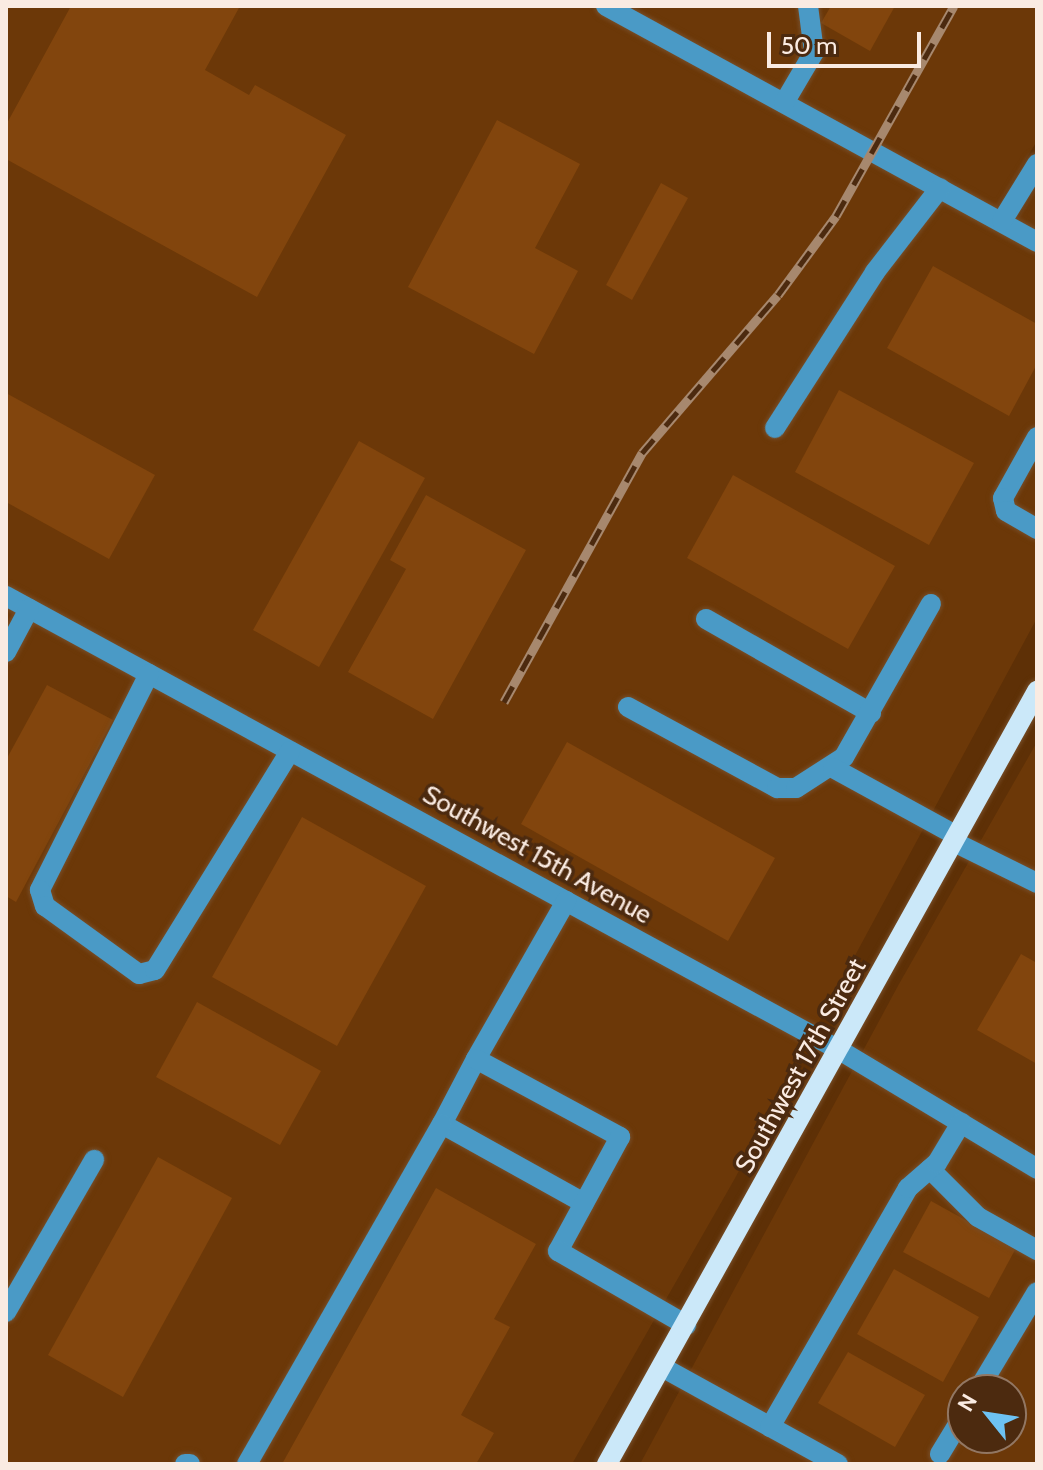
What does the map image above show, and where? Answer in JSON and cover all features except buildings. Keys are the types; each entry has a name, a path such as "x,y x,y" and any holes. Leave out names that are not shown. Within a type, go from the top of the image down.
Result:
{"main road":[{"name":"Southwest 17th Street","path":"607,1464 841,1051 1037,691"}],"street":[{"path":"606,6 1037,242"},
{"path":"784,103 814,52 808,6"},
{"path":"1002,221 1037,164"},
{"path":"775,428 875,272 940,188"},
{"path":"1037,437 1003,498 1006,511 1037,529"},
{"name":"Southwest 15th Avenue","path":"6,596 841,1051 1037,1169"},
{"path":"628,707 777,788 796,788 833,768 871,713 931,604"},
{"path":"6,652 29,609"},
{"path":"706,619 871,713"},
{"path":"149,674 40,890 45,906 139,974 155,970 290,751"},
{"path":"833,768 1037,883"},
{"path":"247,1464 566,901"},
{"path":"476,1059 620,1137 558,1251 686,1325"},
{"path":"770,1427 886,1223 908,1188 930,1169 961,1123"},
{"path":"442,1124 584,1203"},
{"path":"6,1312 94,1160"},
{"path":"930,1169 978,1217 1037,1250"},
{"path":"988,1374 1037,1292"},
{"path":"662,1367 838,1464"},
{"path":"940,1454 947,1442"}],"shaded area":[{"path":"6,6 1037,6 1037,141 986,224 1007,236 1037,187 1037,618 734,1180 572,1464 6,1464"},
{"path":"1037,742 1037,1464 640,1464 899,984"}],"railway":[{"path":"504,702 642,453 778,295 836,216 954,6"}]}
